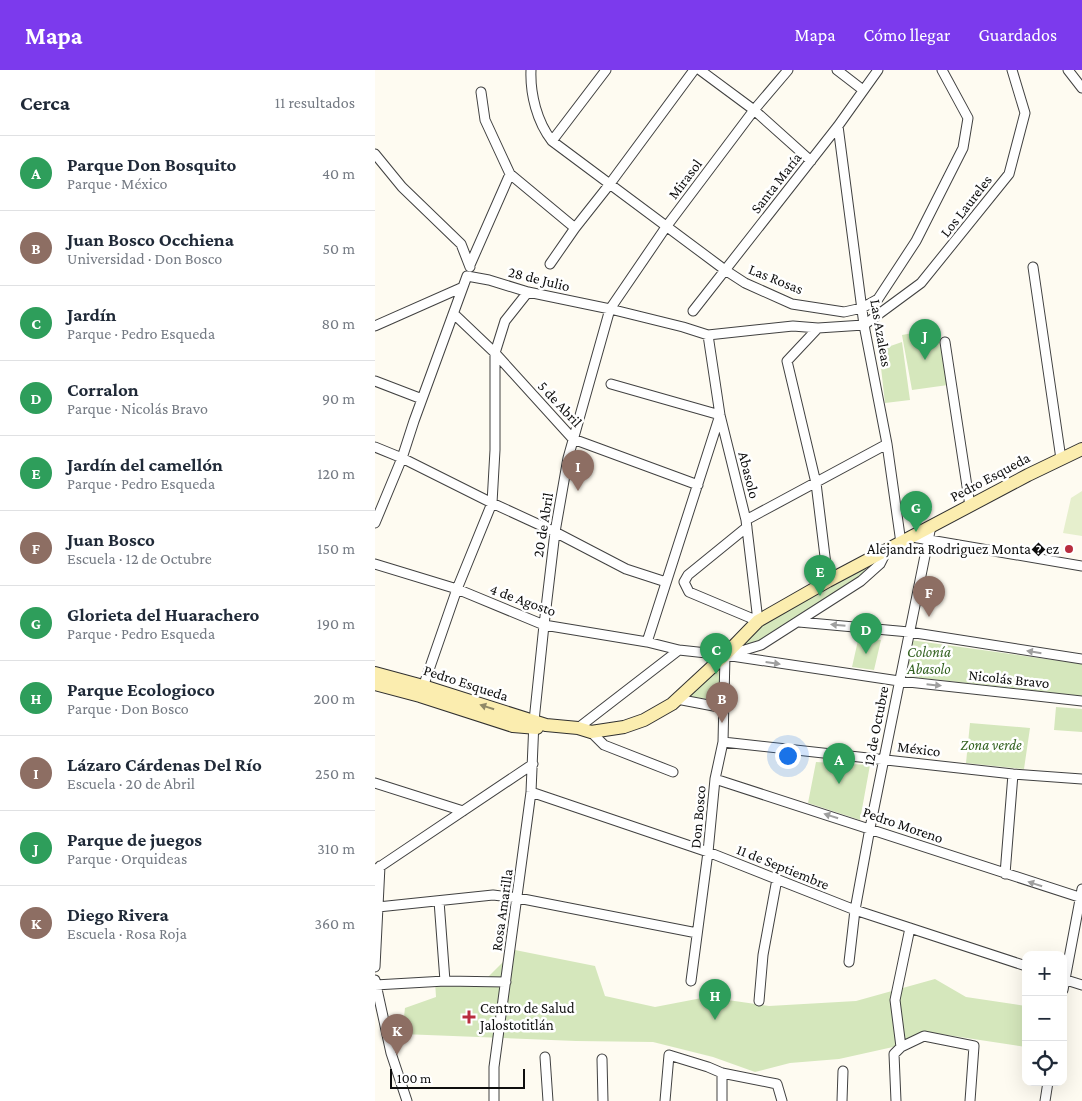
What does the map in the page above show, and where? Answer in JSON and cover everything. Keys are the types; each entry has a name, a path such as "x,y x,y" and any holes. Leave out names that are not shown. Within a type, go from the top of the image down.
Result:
{"street":[{"name":"Las Rosas","path":"531,70 530,86 544,131 552,142 745,283 791,304 844,312 862,308 878,300 916,241 963,148 968,118 942,70"},
{"path":"552,142 607,70"},
{"path":"550,264 694,70"},
{"path":"700,70 754,110 811,161"},
{"name":"Mirasol","path":"610,309 666,227 754,110 788,70"},
{"path":"837,70 863,90"},
{"name":"Santa María","path":"693,311 838,126 878,70"},
{"name":"Los Laureles","path":"864,325 921,283 1009,174 1025,113 1012,70"},
{"path":"1068,70 1082,88"},
{"path":"481,92 485,120 510,174 575,228"},
{"name":"Las Azaleas","path":"838,126 864,325 906,540"},
{"path":"375,154 402,187 461,244 470,265"},
{"path":"375,523 402,458 470,265 510,174"},
{"path":"1033,267 1061,459"},
{"name":"28 de Julio","path":"467,276 489,280 528,292 610,309 709,335 793,326 818,328 864,325"},
{"path":"375,326 463,287"},
{"path":"422,691 457,589 492,503 495,450 495,353 505,321 528,292"},
{"name":"20 de Abril","path":"538,725 543,625 555,532 568,458 610,309"},
{"name":"5 de Abril","path":"454,314 495,353 573,439 698,485"},
{"path":"818,328 787,361 815,483 828,581"},
{"name":"Abasolo","path":"709,335 720,415 746,524 758,621"},
{"path":"945,342 970,506"},
{"path":"375,381 422,400"},
{"path":"611,384 720,415 647,642"},
{"path":"758,621 689,592 684,582 688,575 746,524 815,483 887,444"},
{"path":"375,447 402,458 626,568 665,582"},
{"name":"Pedro Esqueda","path":"375,673 513,726 538,725 578,728 591,732 624,727 644,720 671,704 725,656 758,621 931,526 1082,449"},
{"name":"12 de Octubre","path":"849,962 855,910 870,828 931,526"},
{"path":"906,540 928,540 1082,566"},
{"name":"Pedro Esqueda","path":"725,656 761,645 799,622 861,581 880,564 887,550"},
{"name":"4 de Agosto","path":"375,564 457,589 543,625 647,642 679,650 725,656"},
{"path":"799,622 909,632 1082,659"},
{"path":"578,728 679,650"},
{"name":"Nicolás Bravo","path":"725,656 899,681 1082,701"},
{"name":"Don Bosco","path":"691,981 708,852 715,779 723,742 725,656"},
{"name":"Pedro Esqueda","path":"375,684 422,691"},
{"path":"677,699 724,708"},
{"name":"Rosa Amarilla","path":"494,1101 494,1067 531,792 538,725"},
{"path":"591,732 604,745 673,772"},
{"name":"México","path":"723,742 1013,774 1082,779"},
{"path":"375,967 378,907 377,868 533,764"},
{"path":"1005,874 1013,774"},
{"name":"Pedro Moreno","path":"715,779 870,828 1005,874 1082,895"},
{"path":"375,782 463,811"},
{"name":"11 de Septiembre","path":"531,792 708,852 855,910 1022,965"},
{"path":"759,1001 763,955 777,879"},
{"path":"378,907 493,895 697,933"},
{"path":"1067,965 1082,895"},
{"path":"439,901 445,981"},
{"path":"901,1047 895,1000 910,928"},
{"path":"1067,980 1082,985"},
{"path":"407,1101 391,1053 375,983 506,982"},
{"path":"896,1101 894,1054 901,1047 924,1036 974,1046 970,1101"},
{"path":"665,1101 669,1056 722,1073 777,1084 782,1101"},
{"path":"545,1057 548,1101"},
{"path":"602,1059 603,1101"},
{"path":"842,1101 843,1071"},
{"path":"722,1073 722,1101"},
{"path":"1045,1101 1047,1086"}],"green space":[{"path":"939,328 948,385 912,390 902,335"},
{"path":"902,342 910,400 885,403 879,350"},
{"path":"1082,491 1082,536 1063,533 1071,498"},
{"path":"871,568 760,643 736,648 750,633 856,571"},
{"path":"859,636 881,640 874,670 852,667"},
{"name":"Colonía Abasolo","path":"910,640 1082,664 1082,696 903,676"},
{"path":"721,664 722,701 686,696"},
{"name":"Zona verde","path":"1056,707 1082,709 1082,732 1054,730"},
{"name":"Zona verde","path":"970,723 1030,728 1024,769 966,763"},
{"path":"816,762 870,765 860,820 808,803"},
{"path":"515,950 595,966 605,996 655,1007 707,997 769,1006 856,1001 935,979 966,997 1022,1005 1022,1046 927,1032 893,1047 839,1059 790,1063 755,1072 713,1057 653,1042 402,1034 405,1008 436,997 435,981 484,981"}],"place":[{"name":"Parque de juegos","path":"925,360"},
{"name":"Lázaro Cárdenas Del Río","path":"578,491"},
{"name":"Glorieta del Huarachero","path":"916,532"},
{"name":"Alejandra Rodriguez Monta�ez","path":"1069,549"},
{"name":"Jardín del camellón","path":"820,596"},
{"name":"Juan Bosco","path":"929,617"},
{"name":"Corralon","path":"866,654"},
{"name":"Jardín","path":"716,674"},
{"name":"Juan Bosco Occhiena","path":"722,723"},
{"name":"Parque Don Bosquito","path":"839,784"},
{"name":"Centro de Salud Jalostotitlán","path":"469,1017"},
{"name":"Parque Ecologioco","path":"715,1020"},
{"name":"Diego Rivera","path":"397,1055"}]}
